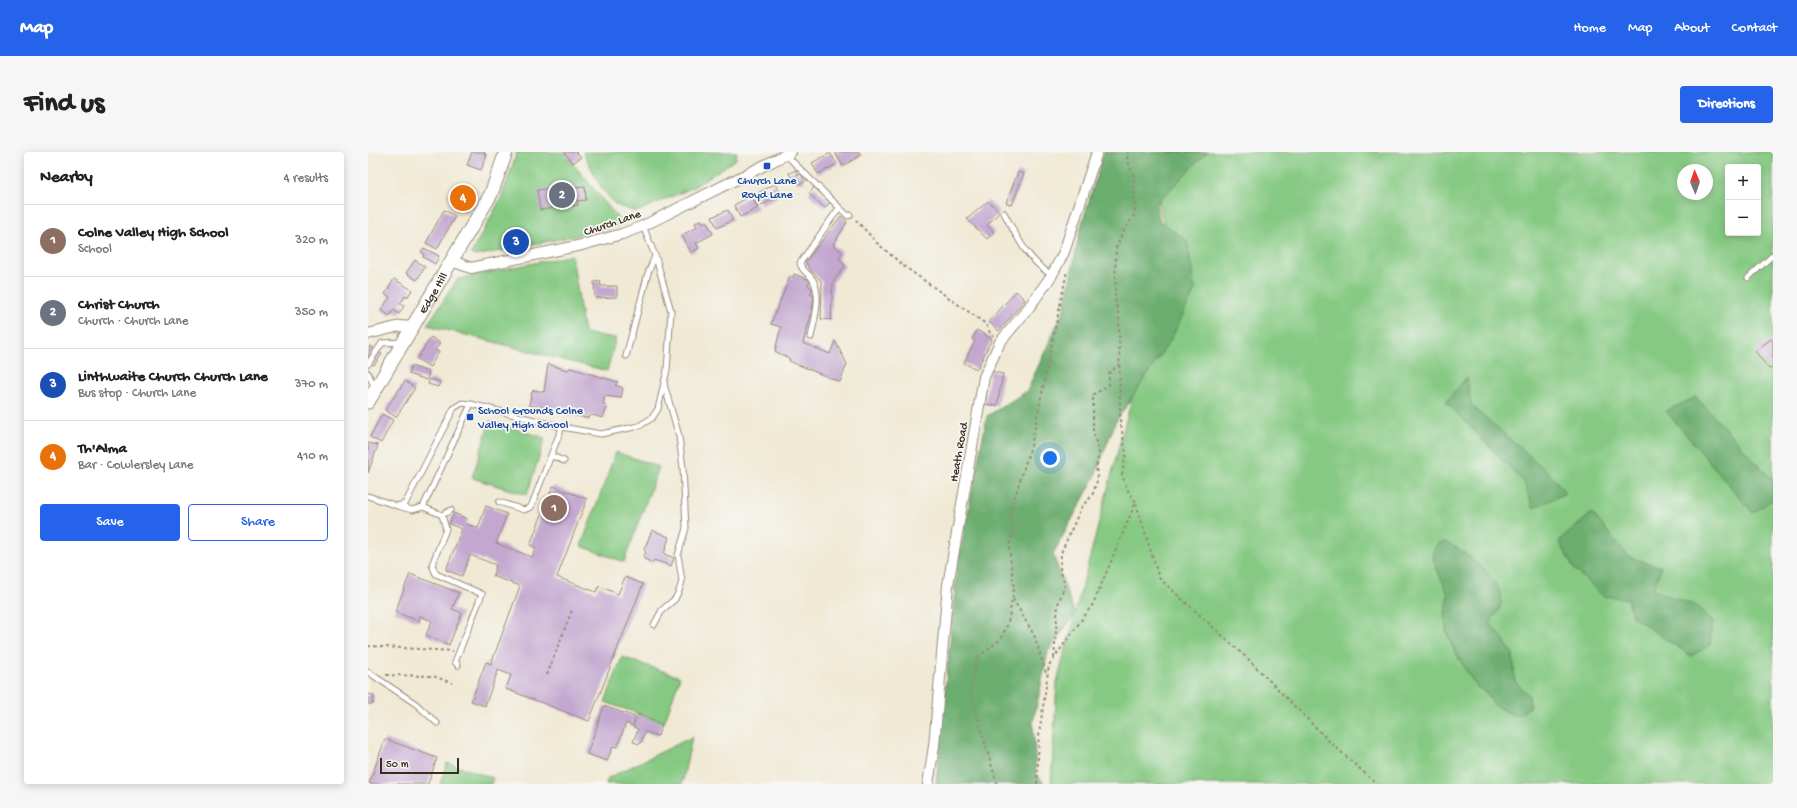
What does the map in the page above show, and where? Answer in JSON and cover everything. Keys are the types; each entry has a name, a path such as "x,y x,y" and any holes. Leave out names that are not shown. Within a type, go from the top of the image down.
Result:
{"street":[{"name":"Edge Hill","path":"368,402 491,194 506,152"},
{"name":"Heath Road","path":"928,784 934,746 948,585 984,377 1000,342 1027,310 1052,275 1064,252 1097,152"},
{"name":"Church Lane","path":"452,261 471,268 582,245 622,234 643,226 788,153"},
{"path":"368,334 400,326 413,325"}],"lane":[{"path":"788,153 839,208 848,216 850,215"},
{"path":"811,337 816,314 816,292 813,279 802,271 800,263 839,208"},
{"path":"1004,213 1020,243 1040,268 1052,275"},
{"path":"397,506 405,504 454,408 462,403 562,427 601,434 640,426 652,418 658,409 667,370 671,311 655,256 643,226"},
{"path":"1748,278 1773,255"},
{"path":"626,356 648,273 655,256"},
{"path":"368,364 382,343 403,342"},
{"path":"368,373 376,389"},
{"path":"654,625 662,610 674,599 679,591 682,581 678,556 686,528 683,468 679,436 664,383"},
{"path":"423,507 471,404"},
{"path":"499,502 524,510 531,507 562,427"},
{"path":"552,456 564,461"},
{"path":"368,496 412,510 423,507 442,515"},
{"path":"442,515 451,510"},
{"path":"442,515 446,529 432,565 436,574 482,594 455,662 458,665"},
{"path":"368,672 416,704 437,723"}],"path":[{"path":"1128,152 1127,159 1134,176 1135,214 1123,232 1116,248 1115,299 1119,316 1120,420 1126,454 1122,475 1129,493 1136,502 1159,578 1248,659 1330,742 1377,784"},
{"path":"850,215 905,267 986,324 990,333 1000,342"},
{"path":"997,784 970,692 977,658 1001,639 1008,623 1014,588 1009,546 1013,531 1010,512 1031,446 1044,388 1053,332 1067,268 1064,252"},
{"path":"1054,659 1058,604 1065,585 1060,569 1061,553 1082,506 1092,496 1098,478 1096,468 1099,453 1093,431 1093,395 1109,385 1110,373 1120,364"},
{"path":"1037,784 1039,736 1049,665 1093,604 1136,502"},
{"path":"1012,598 1034,635 1048,677"},
{"path":"547,675 572,610"},
{"path":"368,646 438,649 460,652"},
{"path":"373,675 433,676 452,683"}],"green space":[{"path":"517,152 563,152 623,224 599,231 475,256 471,254 501,198"},
{"path":"583,152 737,152 736,159 694,187 636,212 616,205 602,189"},
{"path":"1104,152 1207,152 1156,204 1160,221 1187,241 1195,290 1171,339 1115,423 1094,479 1053,554 1075,614 1048,652 1033,723 1036,773 1045,784 936,784 957,568 987,416 1027,391 1064,309 1080,230"},
{"path":"1188,152 1773,152 1773,784 1051,784 1057,682 1132,397 1179,274 1158,204 1181,167"},
{"path":"572,255 584,333 616,338 607,371 427,325 458,279"},
{"path":"1467,377 1471,405 1547,471 1566,493 1533,508 1524,482 1446,402"},
{"path":"1696,397 1773,481 1773,499 1753,513 1666,411"},
{"path":"490,421 545,438 527,495 472,478"},
{"path":"616,452 659,467 624,562 581,546"},
{"path":"1592,513 1629,557 1661,567 1653,590 1696,606 1713,621 1710,645 1691,656 1632,616 1628,599 1603,596 1574,569 1559,541"},
{"path":"1445,542 1462,551 1472,559 1490,576 1496,585 1500,594 1501,603 1491,622 1494,629 1502,637 1513,654 1515,681 1529,696 1530,706 1523,713 1514,716 1493,704 1486,692 1478,688 1454,650 1446,631 1445,613 1448,594 1433,560 1434,549 1438,543"},
{"path":"622,657 680,677 664,723 605,702"},
{"path":"692,737 682,784 606,784 608,778"},
{"path":"447,763 493,778 491,784 440,784"}],"building":[{"path":"472,152 485,152 484,154 487,155 481,170 467,165"},
{"path":"564,152 576,152 581,157 573,163"},
{"path":"859,152 861,155 843,166 835,153"},
{"path":"830,153 837,164 818,174 812,163"},
{"path":"796,170 798,175 801,174 805,182 798,184 795,178 792,179 789,173"},
{"path":"1018,172 1024,174 1012,205 1006,203"},
{"path":"775,184 781,195 762,205 756,194"},
{"path":"463,185 476,192 466,212 451,204 459,188 461,189"},
{"path":"574,185 574,188 585,187 586,200 577,201 578,205 540,210 537,190"},
{"path":"814,187 830,202 825,208 809,194"},
{"path":"751,196 758,208 740,217 734,205"},
{"path":"988,201 1000,212 987,225 994,232 987,239 967,219"},
{"path":"444,210 455,216 437,249 426,243"},
{"path":"728,210 733,220 717,228 712,217"},
{"path":"841,216 847,222 833,245 842,252 839,258 845,266 833,282 831,320 821,319 822,282 808,267 806,262"},
{"path":"701,220 703,223 706,221 713,234 696,243 699,248 691,253 682,235 697,227 695,223"},
{"path":"424,248 439,256 435,264 423,257 424,254 421,252"},
{"path":"415,260 425,267 417,280 406,273"},
{"path":"794,274 810,280 808,285 812,289 810,294 814,296 812,311 803,343 830,354 835,341 847,364 840,382 789,361 790,359 775,351 781,327 771,324 790,276 793,278"},
{"path":"394,279 412,290 407,298 405,296 400,304 404,306 399,314 393,310 390,316 381,310 390,297 385,294"},
{"path":"600,281 601,286 617,286 617,297 595,298 594,282"},
{"path":"1016,291 1025,300 999,331 989,322"},
{"path":"977,330 992,339 977,369 964,363 975,341 972,339"},
{"path":"431,337 440,343 435,350 439,352 430,367 417,359"},
{"path":"1771,339 1773,341 1773,366 1769,369 1755,351"},
{"path":"370,346 382,354 374,365 368,362"},
{"path":"548,364 567,370 570,368 618,382 615,385 623,388 621,398 605,396 603,403 607,407 603,418 592,415 587,418 548,411 546,408 529,405 532,392 534,390 544,392"},
{"path":"411,366 429,372 427,380 409,374"},
{"path":"990,371 1003,374 997,406 985,404"},
{"path":"430,379 440,382 438,387 428,384"},
{"path":"405,381 415,388 396,417 385,410"},
{"path":"382,414 393,420 381,443 370,437"},
{"path":"368,443 378,445 368,473"},
{"path":"553,486 587,499 557,577 596,592 599,586 618,594 625,577 643,584 589,721 506,689 511,675 498,670 485,706 471,701 486,662 491,664 520,586 493,576 496,565 470,555 462,576 446,570 462,529 449,524 454,513 467,519 466,524 478,528 486,506 507,514 496,543 532,557 536,548 530,545"},
{"path":"652,530 669,537 664,554 674,558 671,566 654,560 652,563 643,558 646,552 644,550"},
{"path":"410,574 459,593 452,609 462,613 449,645 426,635 432,621 420,616 419,621 395,612"},
{"path":"368,694 374,695 373,704 368,704"},
{"path":"604,706 635,717 632,726 626,723 617,747 613,746 607,761 587,754"},
{"path":"638,714 662,724 658,736 645,732 640,744 633,742 638,729 633,727"},
{"path":"385,739 437,758 428,784 369,784"}],"place":[{"name":"Church Lane Royd Lane","path":"767,166"},
{"name":"Christ Church","path":"562,195"},
{"name":"Th'Alma","path":"463,198"},
{"name":"Linthwaite Church Church Lane","path":"516,242"},
{"name":"School Grounds Colne Valley High School","path":"470,417"},
{"name":"Colne Valley High School","path":"554,508"}]}
